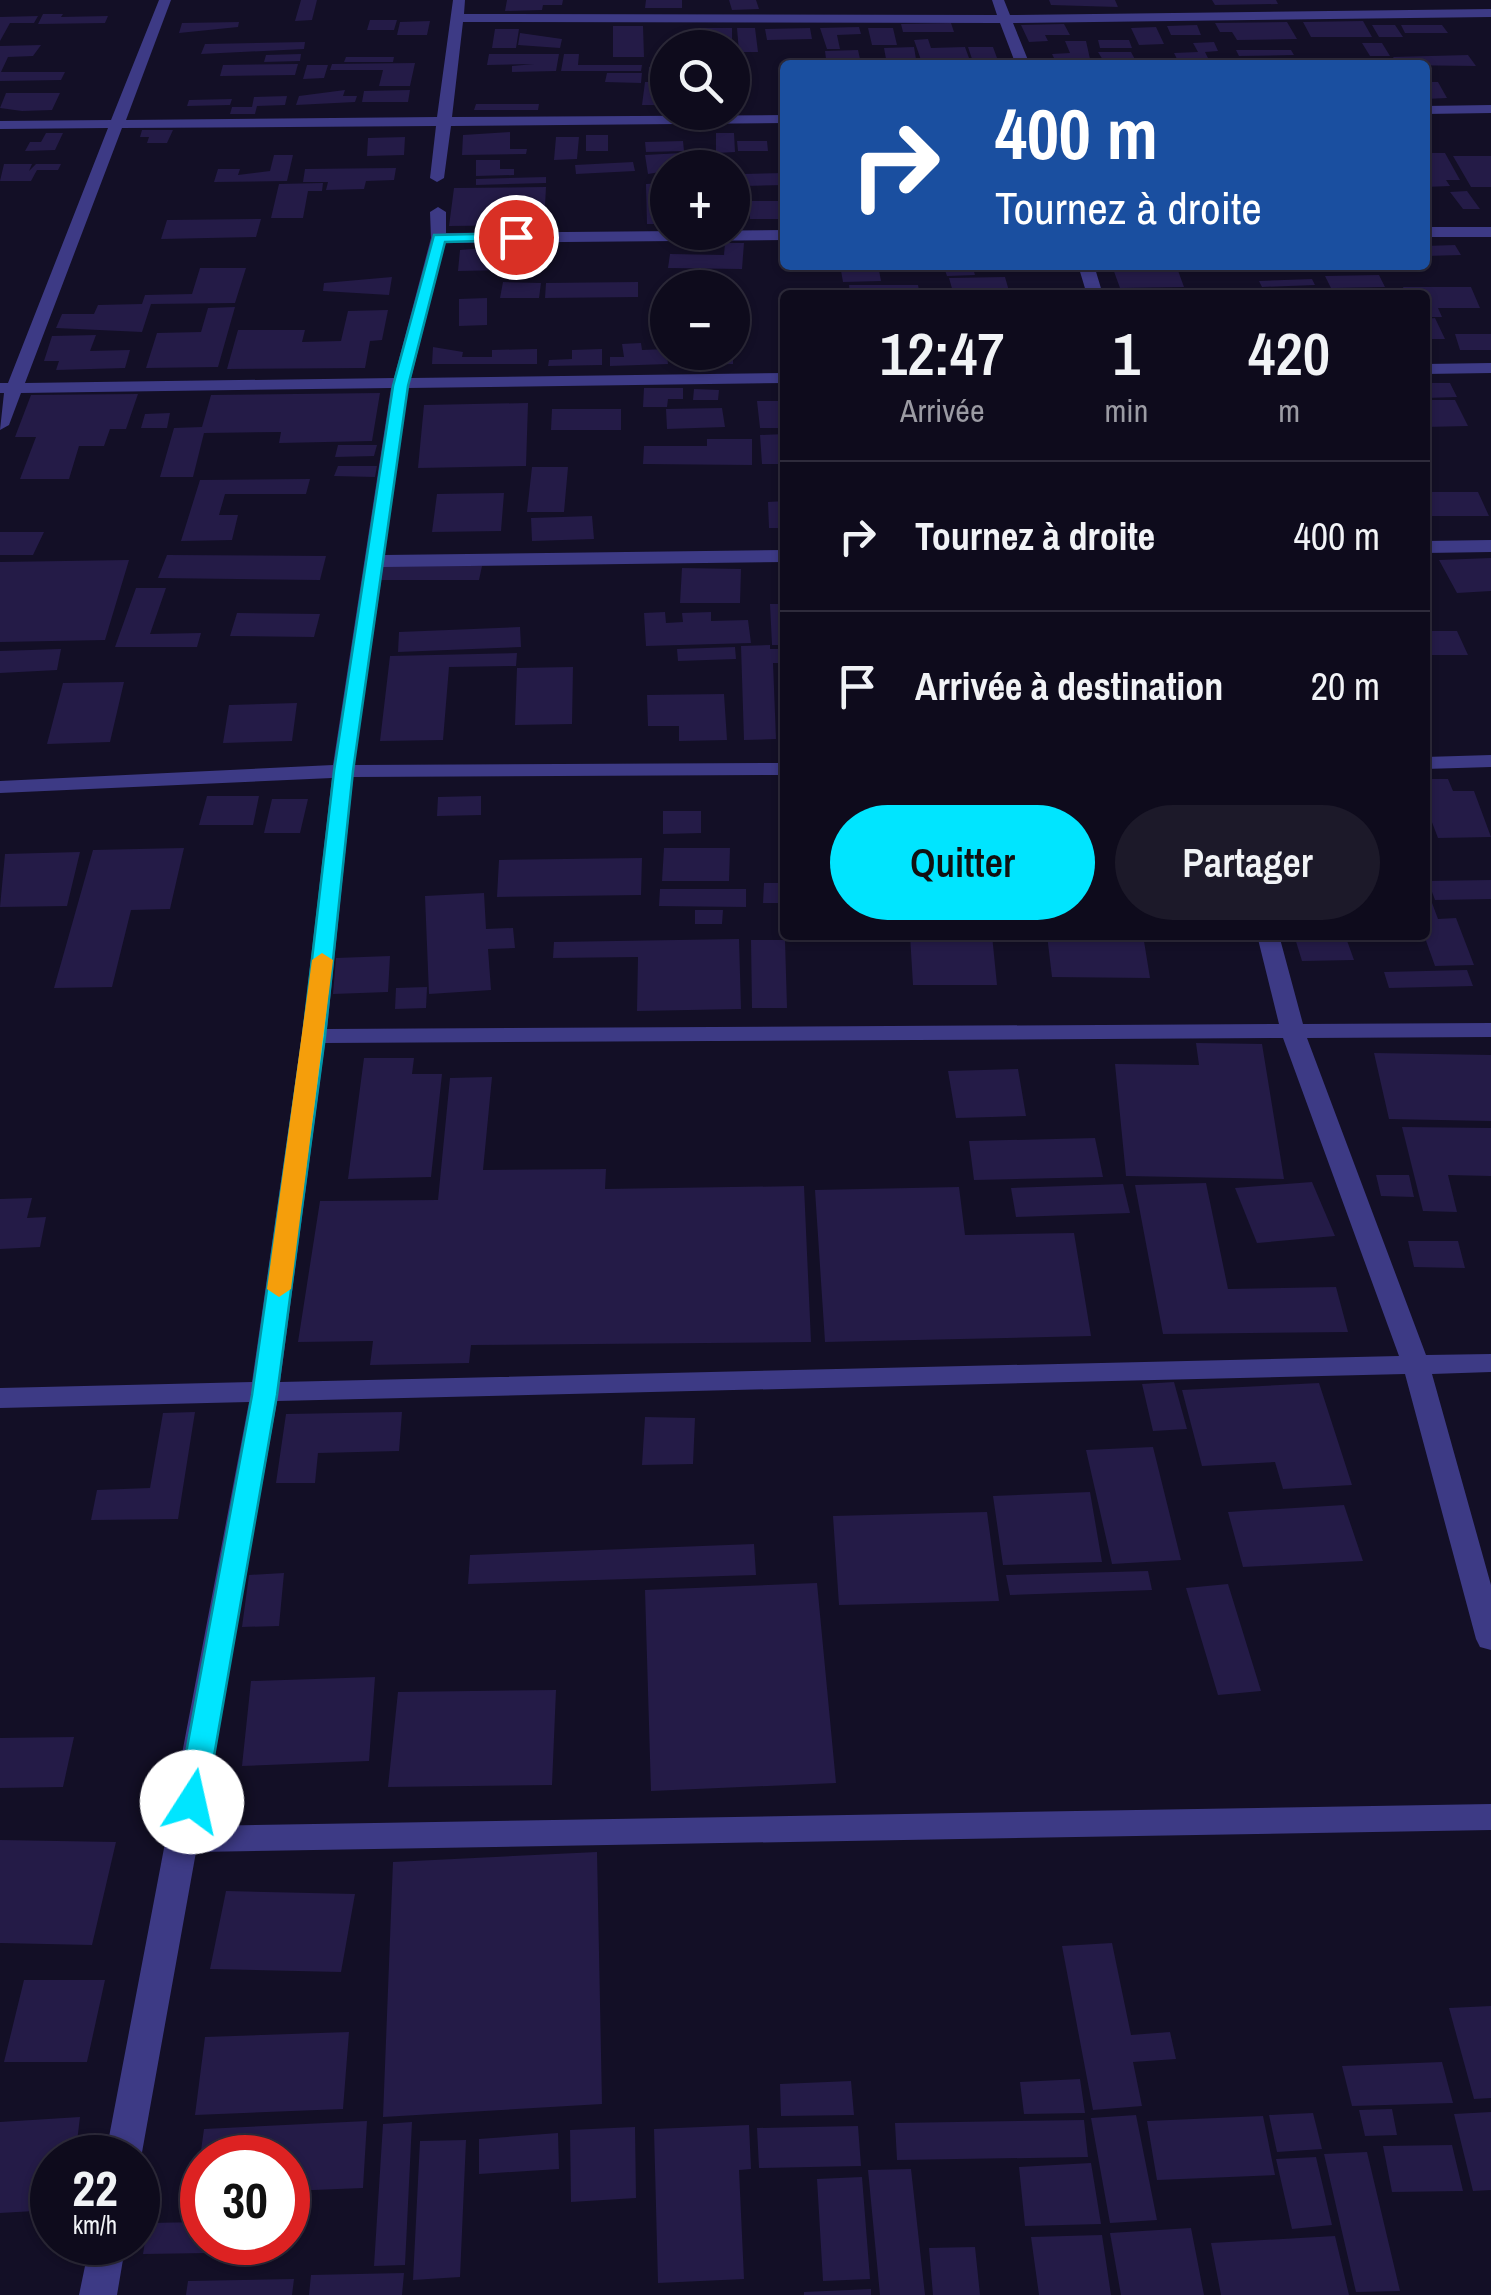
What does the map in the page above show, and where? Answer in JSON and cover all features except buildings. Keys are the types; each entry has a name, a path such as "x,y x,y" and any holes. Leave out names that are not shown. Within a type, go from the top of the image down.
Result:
{"street":[{"path":"0,426 8,388 165,0"},
{"path":"437,178 441,121 460,0"},
{"path":"998,0 1020,60"},
{"path":"456,18 1006,19 1491,12"},
{"path":"1430,110 1491,110"},
{"path":"0,125 780,118"},
{"path":"127,2135 264,1395 314,1036 343,771 378,561 400,386 439,238 438,212"},
{"path":"1430,232 1491,232"},
{"path":"439,238 780,235"},
{"path":"1430,369 1491,368"},
{"path":"8,388 400,386 780,378"},
{"path":"1430,548 1491,546"},
{"path":"378,561 780,556"},
{"path":"1430,762 1491,761"},
{"path":"0,787 343,771 780,768"},
{"path":"1269,940 1293,1032 1416,1365 1491,1639"},
{"path":"314,1036 1491,1030"},
{"path":"0,1398 264,1395 1491,1364"},
{"path":"185,1838 1491,1817"},
{"path":"98,2295 104,2265"}],"slow traffic":[{"path":"279,1289 322,960"}],"route":[{"path":"192,1802 264,1395 314,1036 343,771 378,561 400,386 439,238 516,237"}]}
